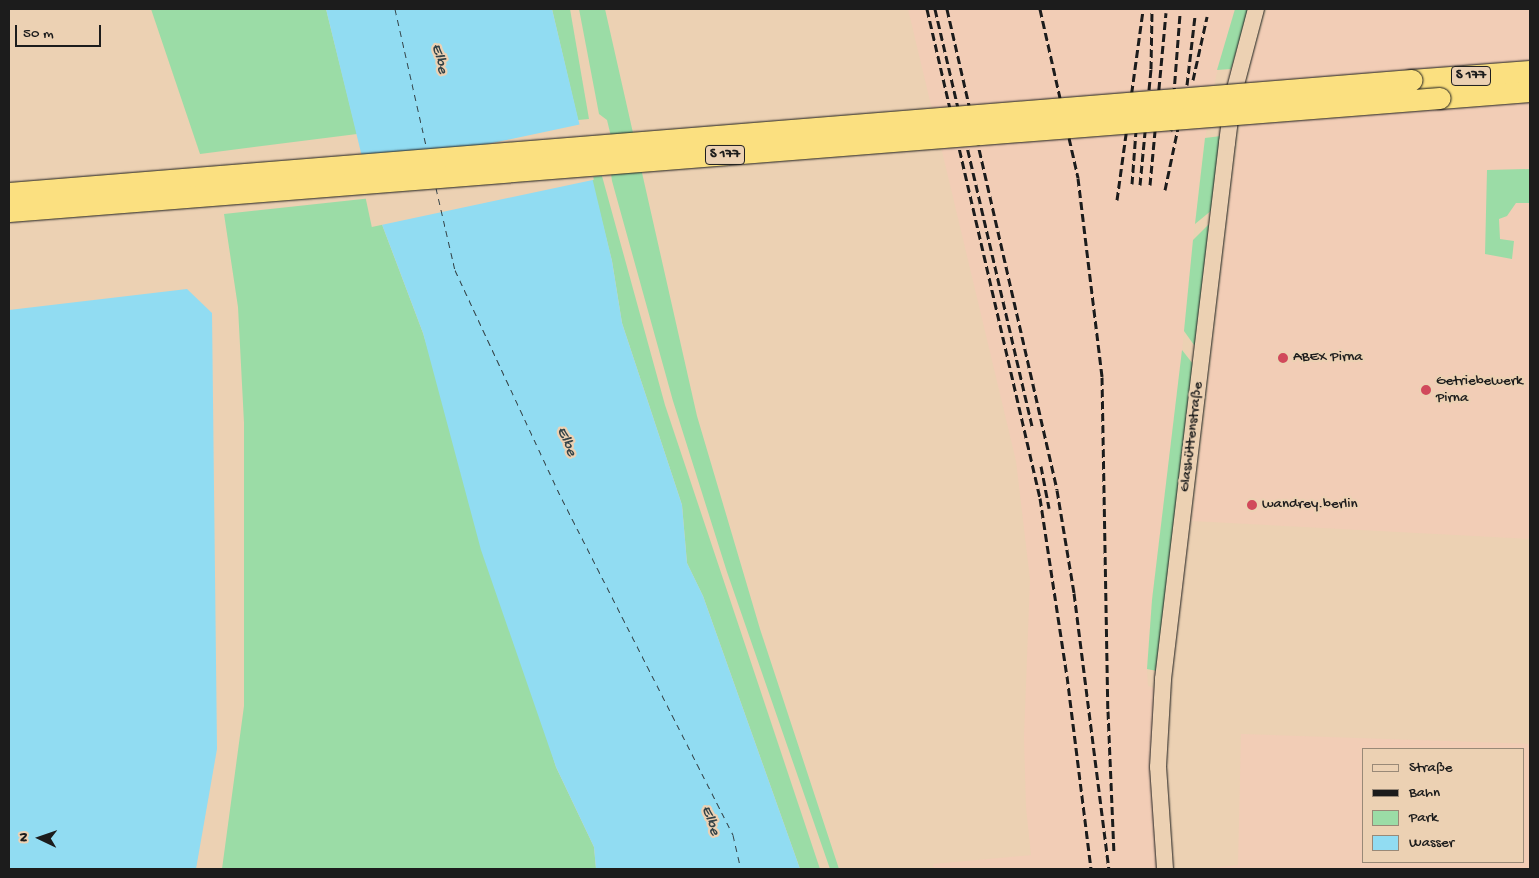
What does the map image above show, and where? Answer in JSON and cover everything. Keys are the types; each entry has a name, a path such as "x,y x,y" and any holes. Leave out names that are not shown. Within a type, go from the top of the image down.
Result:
{"highway":[{"name":"S 177","path":"9,193 1530,71"},
{"name":"S 177","path":"9,211 1530,91"}],"street":[{"name":"Glashüttenstraße","path":"1165,869 1158,767 1163,679 1226,143 1233,96 1256,9"}],"shaded area":[{"path":"908,9 1235,9 1216,76 1201,163 1180,371 1152,600 1147,669 1148,686 1154,688 1151,769 1157,869 934,869 933,864 1031,855 1026,807 1024,737 1030,579 1016,461"},
{"path":"1267,9 1530,9 1530,539 1192,521 1234,166 1252,59"},
{"path":"1241,734 1530,744 1530,869 1203,869 1238,865"}],"green space":[{"path":"151,9 326,9 357,134 200,154"},
{"path":"552,9 570,9 589,119 578,120"},
{"path":"579,9 605,9 697,416 760,629 839,869 830,869 727,572 673,401 612,181 611,174 619,170 607,120 599,114"},
{"path":"1235,9 1249,9 1231,69 1217,70"},
{"path":"1221,136 1212,210 1195,224 1205,138"},
{"path":"1530,169 1530,203 1516,203 1507,216 1499,219 1500,239 1514,241 1512,259 1485,254 1487,170"},
{"path":"602,176 665,405 820,869 800,869 703,596 687,563 682,505 622,323 612,261 591,177"},
{"path":"372,198 423,333 556,767 594,847 596,869 222,869 244,706 244,423 238,307 224,214"},
{"path":"1209,224 1196,344 1194,345 1184,331 1193,240"},
{"path":"1182,350 1193,364 1157,671 1147,669 1152,600"}],"water":[{"name":"Elbe","path":"326,9 552,9 612,261 622,323 682,505 687,563 703,596 800,869 596,869 594,847 556,767 481,550 423,333 372,198"},
{"path":"187,289 212,313 217,749 196,869 9,869 9,310"}],"pier":[{"path":"582,124 594,180 372,227 360,171"}],"ferry route":[{"path":"395,9 427,150"},
{"path":"436,188 455,270 562,499 733,835 741,869"}],"railway":[{"path":"927,9 1040,498 1067,676 1091,869"},
{"path":"935,9 1033,429"},
{"path":"947,9 1057,490 1074,593 1109,869"},
{"path":"1040,9 1078,178 1102,377 1108,711 1114,853"},
{"path":"1117,200 1143,9"},
{"path":"1140,185 1151,69 1152,9"},
{"path":"1150,185 1166,13"},
{"path":"1171,131 1180,14"},
{"path":"1165,190 1187,85 1195,16"},
{"path":"1193,80 1207,17"},
{"path":"1132,184 1137,117"},
{"path":"1041,466 1049,508"}],"place":[{"name":"ABEX Pirna","path":"1283,358"},
{"name":"Getriebewerk Pirna","path":"1426,390"},
{"name":"wandrey.berlin","path":"1252,505"}]}
